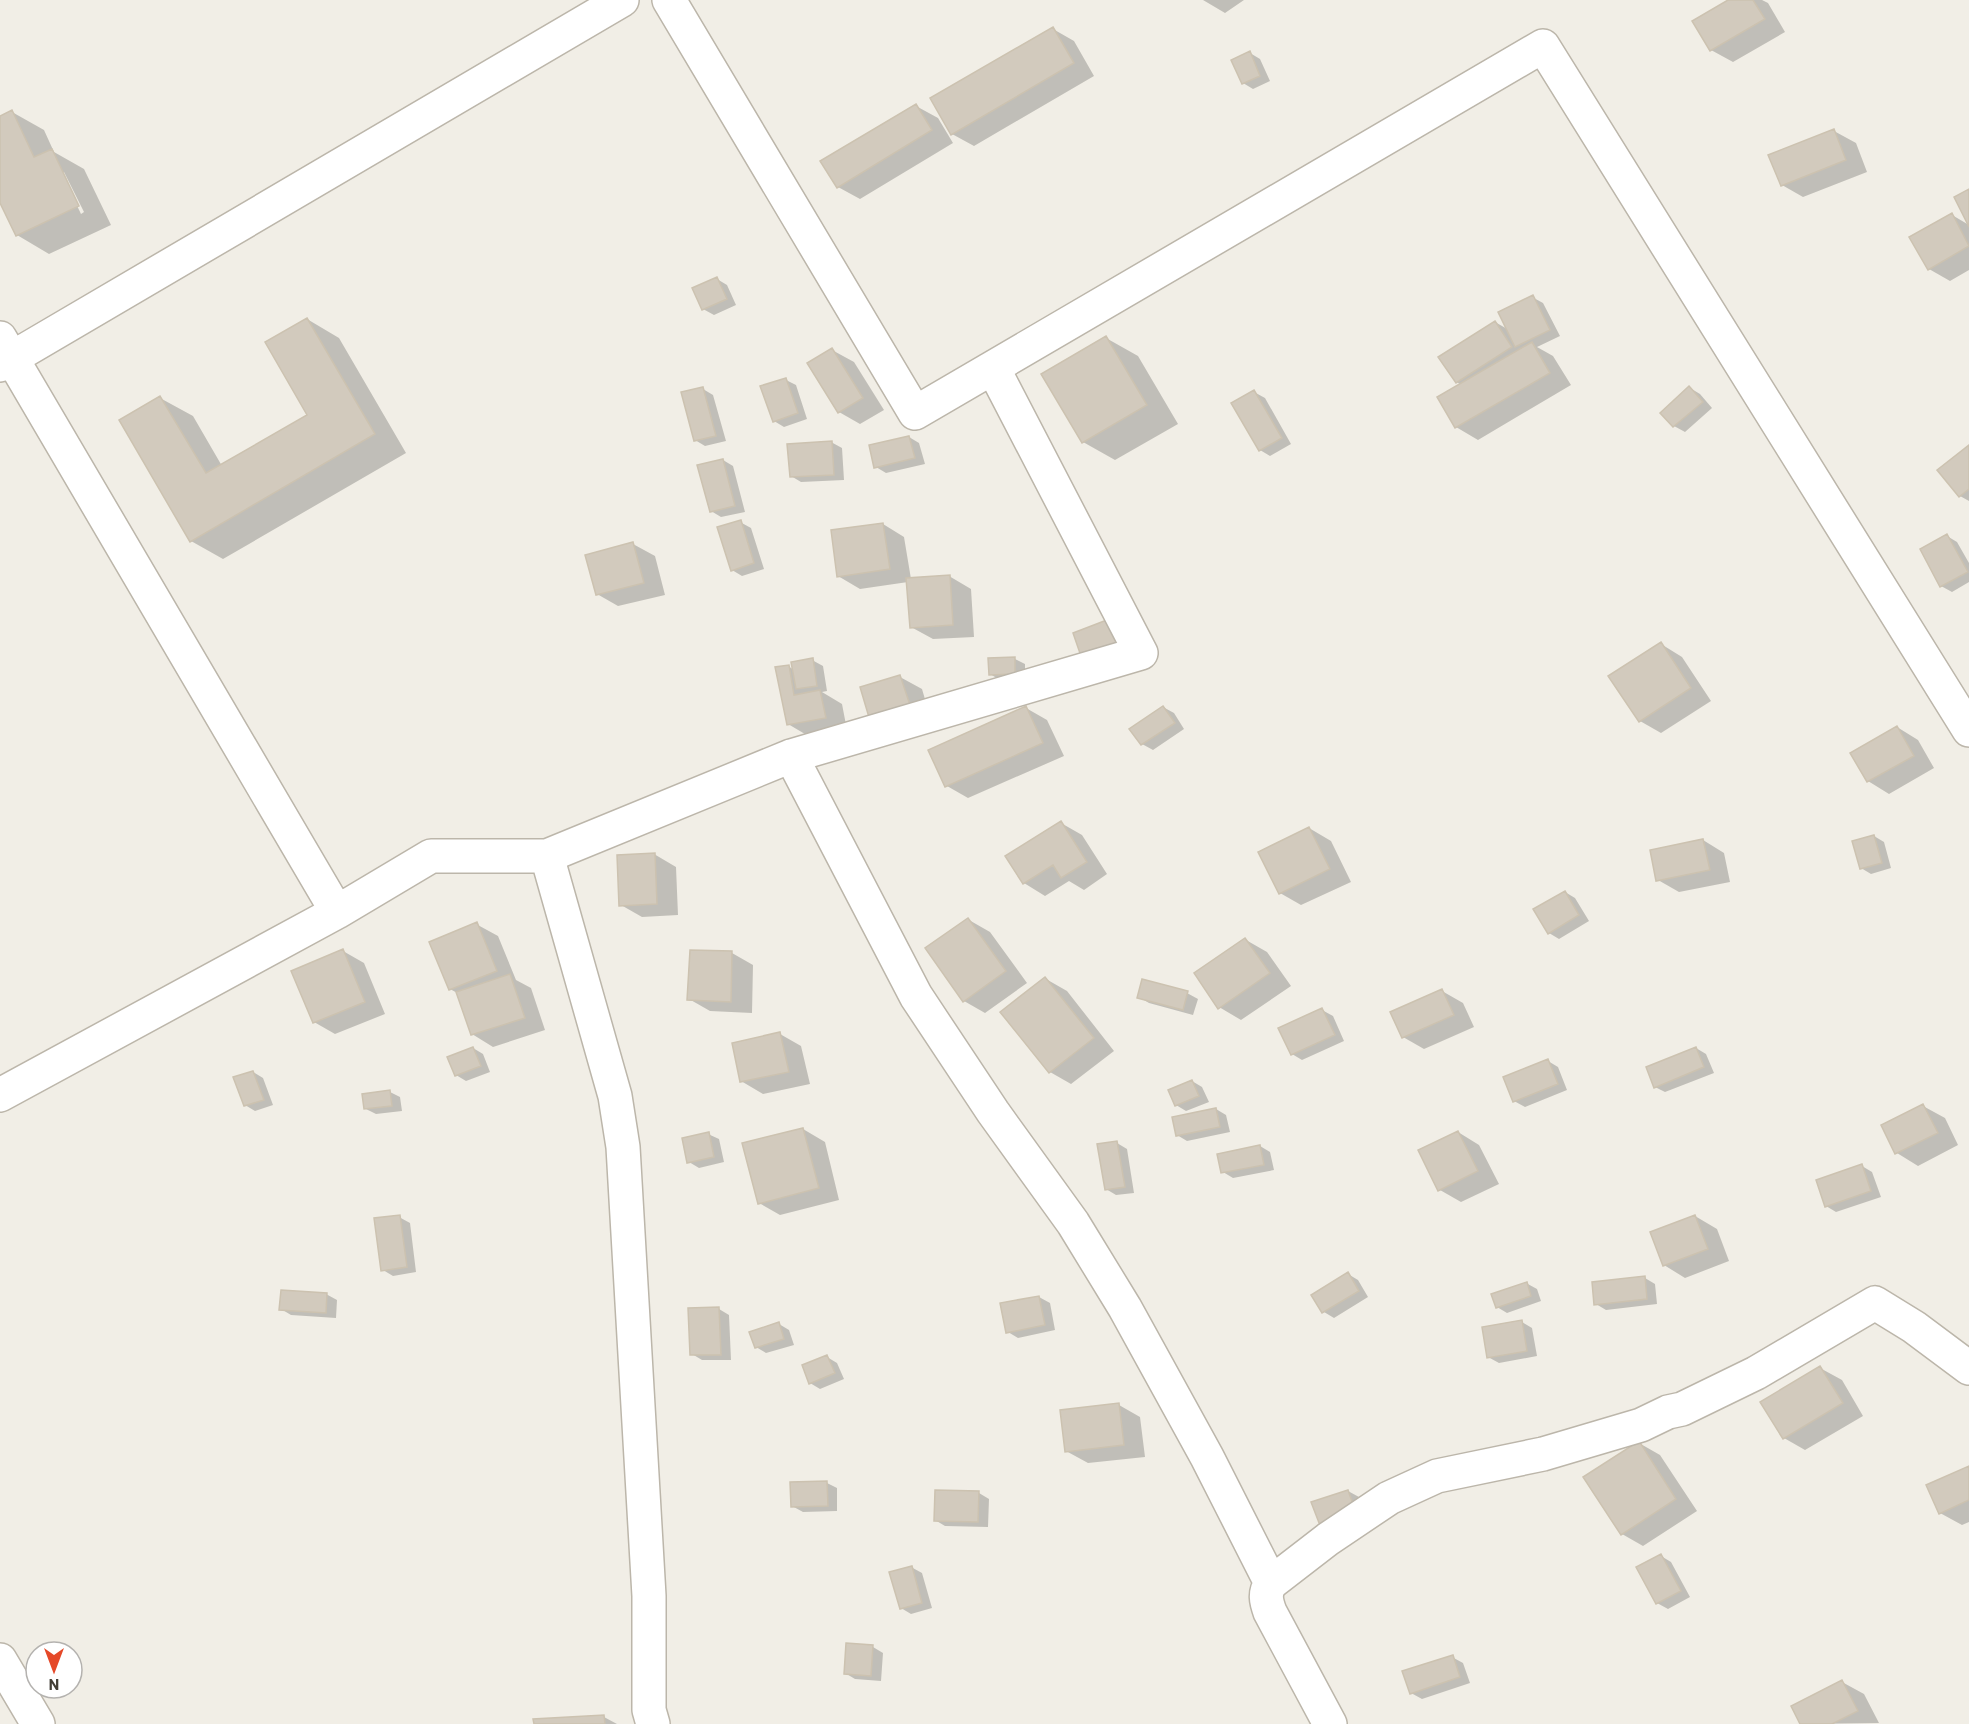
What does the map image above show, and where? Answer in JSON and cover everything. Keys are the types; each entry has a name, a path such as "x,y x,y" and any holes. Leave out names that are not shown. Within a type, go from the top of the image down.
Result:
{"street":[{"path":"337,912 4,354 622,0"},
{"path":"669,0 915,413 1543,46 1969,730"},
{"path":"0,1095 337,912 431,856 547,856 792,756 1141,653 993,368"},
{"path":"792,756 916,996 993,1112 1073,1223 1119,1299 1207,1457 1271,1583"},
{"path":"547,856 615,1096 623,1147 649,1596 649,1710 652,1724"},
{"path":"1330,1724 1270,1612 1266,1597 1267,1589 1271,1583 1328,1539 1389,1498 1437,1476 1543,1454 1641,1425 1668,1412 1682,1409 1756,1373 1875,1303 1914,1327 1969,1368"},
{"path":"0,1660 38,1724"}],"building":[{"path":"1728,0 1753,0 1765,19 1710,51 1692,21"},
{"path":"1053,27 1074,63 951,135 930,98"},
{"path":"1250,51 1260,76 1242,84 1231,60"},
{"path":"916,104 932,130 837,188 820,161"},
{"path":"12,110 34,157 52,149 79,206 16,236 0,203 0,116"},
{"path":"1834,129 1846,160 1781,186 1768,155"},
{"path":"1969,189 1969,227 1954,197"},
{"path":"1952,213 1969,246 1928,270 1909,237"},
{"path":"717,277 727,299 702,310 692,288"},
{"path":"1533,295 1550,330 1515,347 1498,312"},
{"path":"307,318 375,434 190,542 119,420 160,396 206,473 307,415 265,342"},
{"path":"1495,321 1512,347 1456,383 1438,357"},
{"path":"1106,336 1147,405 1082,443 1041,374"},
{"path":"1532,342 1550,373 1455,428 1437,397"},
{"path":"832,348 863,398 838,413 807,363"},
{"path":"786,378 798,413 773,422 760,386"},
{"path":"1689,386 1703,402 1673,427 1660,413"},
{"path":"703,387 716,436 694,441 681,392"},
{"path":"1254,390 1282,438 1259,451 1231,403"},
{"path":"909,436 915,458 874,468 869,445"},
{"path":"832,441 834,475 790,477 787,444"},
{"path":"1969,445 1969,489 1959,497 1937,470"},
{"path":"723,459 735,506 710,512 697,465"},
{"path":"741,520 754,563 731,571 717,527"},
{"path":"883,523 890,569 837,577 831,530"},
{"path":"1947,534 1968,572 1940,587 1920,549"},
{"path":"633,542 644,583 596,595 585,555"},
{"path":"950,575 953,625 910,628 906,578"},
{"path":"1112,618 1122,644 1082,659 1073,633"},
{"path":"1661,642 1691,688 1639,722 1608,676"},
{"path":"1015,657 1015,674 989,675 988,658"},
{"path":"813,658 817,686 796,689 791,662"},
{"path":"789,665 794,695 820,690 826,718 787,725 775,667"},
{"path":"900,675 912,711 871,724 860,687"},
{"path":"1026,706 1043,743 945,787 928,750"},
{"path":"1163,706 1175,723 1141,745 1129,729"},
{"path":"1897,726 1914,756 1867,782 1850,753"},
{"path":"1061,821 1087,862 1061,878 1053,865 1023,884 1005,856"},
{"path":"1309,827 1330,869 1279,894 1258,852"},
{"path":"1874,835 1882,863 1860,869 1852,841"},
{"path":"1703,839 1710,870 1656,881 1650,850"},
{"path":"655,853 657,904 619,906 617,855"},
{"path":"1565,891 1579,915 1548,934 1533,909"},
{"path":"968,918 1006,971 963,1002 925,948"},
{"path":"477,922 497,971 449,990 429,942"},
{"path":"1245,938 1270,973 1218,1009 1194,973"},
{"path":"343,949 365,1002 313,1023 291,971"},
{"path":"690,950 732,951 731,1002 687,1000"},
{"path":"510,974 525,1018 471,1035 456,992"},
{"path":"1045,977 1094,1038 1049,1073 1000,1012"},
{"path":"1142,979 1188,991 1183,1010 1137,998"},
{"path":"1442,989 1454,1015 1402,1038 1390,1012"},
{"path":"1322,1008 1335,1035 1291,1055 1278,1028"},
{"path":"780,1032 789,1072 740,1082 732,1043"},
{"path":"473,1047 481,1066 455,1076 447,1057"},
{"path":"1696,1047 1704,1067 1654,1088 1646,1067"},
{"path":"1548,1059 1558,1084 1513,1102 1503,1077"},
{"path":"253,1071 264,1100 244,1106 233,1077"},
{"path":"1192,1080 1199,1096 1175,1106 1168,1090"},
{"path":"390,1090 392,1106 364,1109 362,1094"},
{"path":"1923,1104 1938,1133 1895,1154 1881,1125"},
{"path":"1216,1108 1220,1127 1176,1136 1172,1117"},
{"path":"803,1128 819,1188 758,1204 742,1143"},
{"path":"1458,1131 1478,1171 1438,1191 1418,1150"},
{"path":"709,1132 714,1157 687,1163 682,1138"},
{"path":"1117,1141 1125,1187 1105,1190 1097,1144"},
{"path":"1260,1145 1264,1165 1221,1173 1217,1154"},
{"path":"1862,1164 1871,1191 1825,1207 1816,1180"},
{"path":"400,1215 407,1267 381,1271 374,1218"},
{"path":"1695,1215 1708,1249 1663,1266 1650,1232"},
{"path":"1348,1272 1359,1291 1322,1313 1311,1295"},
{"path":"1645,1276 1647,1299 1594,1305 1592,1282"},
{"path":"1527,1282 1531,1296 1496,1308 1491,1294"},
{"path":"281,1290 327,1293 326,1313 279,1310"},
{"path":"1039,1296 1045,1325 1006,1333 1000,1303"},
{"path":"719,1307 721,1355 690,1355 688,1308"},
{"path":"1522,1320 1527,1351 1487,1358 1482,1327"},
{"path":"779,1322 784,1339 755,1348 749,1332"},
{"path":"827,1355 835,1373 809,1384 802,1365"},
{"path":"1820,1366 1843,1403 1783,1439 1760,1402"},
{"path":"1119,1403 1124,1445 1065,1452 1060,1410"},
{"path":"1639,1441 1676,1499 1621,1535 1583,1477"},
{"path":"1969,1466 1969,1500 1939,1514 1926,1485"},
{"path":"827,1481 828,1506 791,1507 790,1482"},
{"path":"935,1490 979,1491 978,1522 934,1521"},
{"path":"1348,1490 1357,1516 1321,1528 1311,1502"},
{"path":"1661,1554 1681,1591 1656,1604 1636,1567"},
{"path":"912,1566 922,1603 900,1609 889,1572"},
{"path":"846,1643 873,1645 871,1676 844,1674"},
{"path":"1453,1655 1460,1677 1410,1694 1402,1671"},
{"path":"1842,1680 1858,1711 1832,1724 1800,1724 1791,1706"},
{"path":"604,1715 605,1724 534,1724 533,1719"}]}
